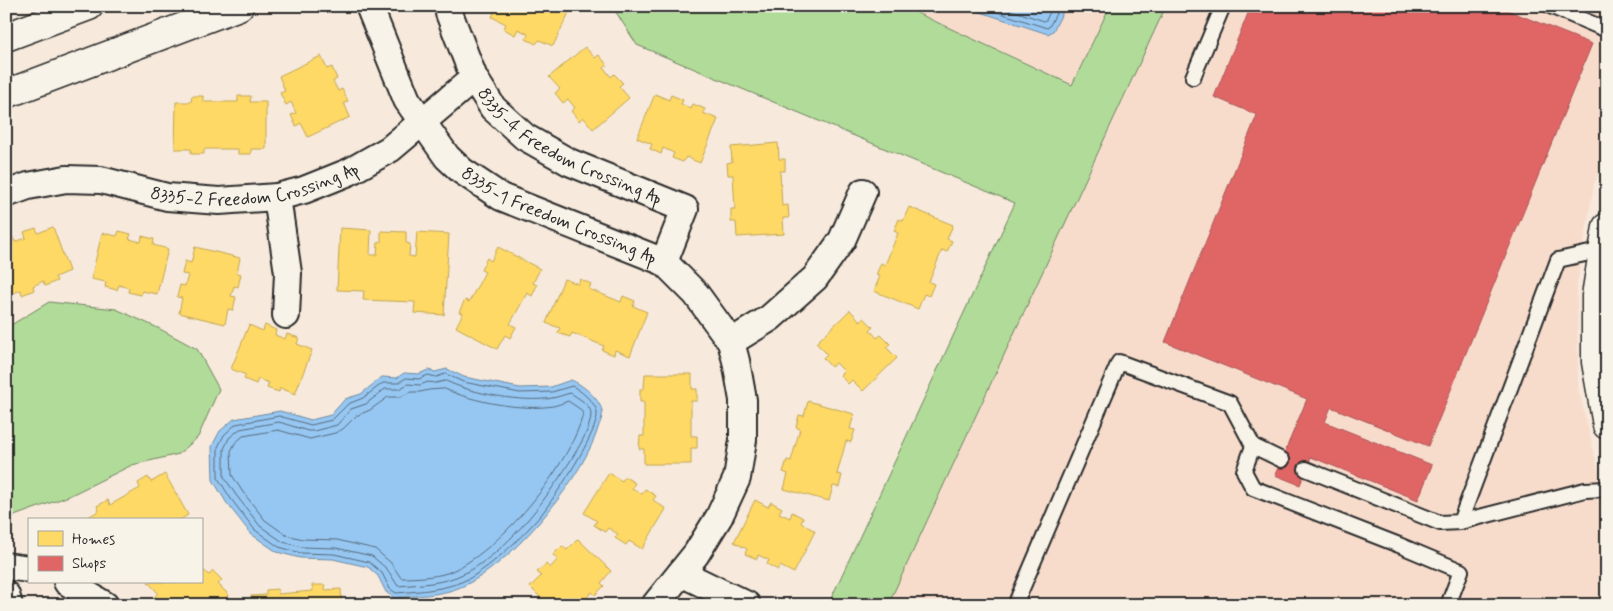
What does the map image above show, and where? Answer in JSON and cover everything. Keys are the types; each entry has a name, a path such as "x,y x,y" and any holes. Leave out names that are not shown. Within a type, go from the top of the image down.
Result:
{"street":[{"path":"6,37 89,6"},
{"path":"6,94 239,6"},
{"name":"8335-1 Freedom Crossing Ap","path":"369,6 407,100 447,157 462,171 501,196 664,262 696,294 731,342 743,400 743,440 737,478 719,517 696,554 655,605"},
{"name":"8335-4 Freedom Crossing Ap","path":"449,13 474,78 493,108 525,137 569,162 685,209 664,262"},
{"name":"8335-2 Freedom Crossing Ap","path":"6,194 28,186 66,179 84,179 101,180 167,197 219,201 277,197 304,190 349,172 390,149 474,78"},
{"path":"731,342 770,318 814,278 842,240 863,192"},
{"path":"277,197 288,273 286,315"},
{"path":"1605,243 1596,296 1596,362 1607,425"},
{"path":"6,566 28,570"},
{"path":"681,573 747,605"},
{"path":"70,584 105,605"},
{"path":"6,595 9,605"}],"lane":[{"path":"1193,77 1223,6"},
{"path":"1550,6 1607,30"},
{"path":"1460,522 1558,260 1605,243"},
{"path":"1015,605 1119,362 1230,403 1253,446 1282,460"},
{"path":"1253,446 1244,471 1253,488 1400,545 1461,571 1448,605"},
{"path":"1306,470 1440,523 1460,522 1586,490 1607,489"}],"shaded area":[{"path":"902,6 962,6 1048,34 1053,31 1066,6 1110,6 1073,85"},
{"path":"1166,6 1607,6 1607,152 1594,184 1577,285 1578,388 1607,504 1607,605 888,605"}],"green space":[{"path":"612,6 902,6 1072,85 1110,6 1166,6 888,605 828,605 1015,203 637,45"},
{"path":"49,302 116,309 158,328 197,349 219,389 198,437 179,454 132,465 69,496 6,519 6,328"}],"water":[{"path":"962,6 1066,6 1053,31 1048,34"},
{"path":"447,369 464,377 520,388 551,387 571,380 585,388 594,397 601,406 602,413 591,445 580,468 547,513 508,554 489,570 462,587 434,594 394,598 386,592 378,576 368,567 333,559 300,558 277,552 251,534 226,502 213,480 212,446 220,431 234,419 280,411 311,420 331,415 345,399 361,394 382,377 397,378 404,373 419,374 428,370 435,372"}],"building: Homes":[{"path":"497,6 572,6 553,46 539,40 536,44 526,39 528,34 518,29 515,35 504,29 506,24 492,17"},
{"path":"585,47 595,58 599,55 607,65 604,68 611,77 614,74 623,83 619,86 629,98 593,129 583,117 579,121 571,111 575,108 568,99 563,103 555,93 560,89 549,77"},
{"path":"321,56 327,69 332,67 337,79 333,81 338,91 342,89 348,101 344,103 350,117 308,137 301,123 296,126 291,115 296,113 291,102 286,105 280,93 285,91 279,76"},
{"path":"655,94 669,100 671,95 683,100 681,104 691,109 693,104 705,109 703,113 718,119 700,163 686,157 683,162 672,158 674,153 663,148 661,154 650,149 652,144 637,138"},
{"path":"192,96 203,96 203,102 238,102 238,96 251,96 250,102 266,102 266,149 251,149 251,154 238,154 238,149 204,149 204,154 191,154 191,149 175,149 176,102 191,102"},
{"path":"778,143 779,159 785,159 785,171 780,171 782,206 788,205 789,218 783,218 784,234 737,237 736,222 731,222 731,209 735,209 733,175 728,175 727,163 732,162 731,147"},
{"path":"909,207 953,225 947,239 952,241 947,252 942,250 929,282 934,284 929,296 924,294 918,309 874,291 880,276 876,275 881,263 885,265 898,233 894,231 899,219 903,221"},
{"path":"53,227 69,271 55,277 57,281 45,286 43,281 33,286 34,290 22,295 21,290 6,296 6,239 13,237 15,242 26,238 24,232 36,228 38,233"},
{"path":"340,228 371,230 370,255 377,255 378,242 381,242 381,231 406,232 406,243 410,244 409,256 415,257 417,232 449,234 444,315 414,313 415,302 363,300 364,291 337,290"},
{"path":"119,231 131,234 129,239 141,242 142,236 154,239 153,245 168,249 157,294 142,291 141,295 128,292 129,288 119,285 117,290 105,287 106,282 91,279 102,233 117,236"},
{"path":"195,247 240,258 237,273 241,274 238,287 234,286 231,296 236,297 233,310 228,309 225,324 179,313 182,298 177,297 180,285 185,286 188,275 182,274 185,261 191,263"},
{"path":"498,247 540,269 533,283 537,285 532,296 527,293 510,324 516,327 510,338 505,335 497,349 456,327 463,313 459,312 465,300 469,302 485,272 481,270 487,258 491,261"},
{"path":"564,279 578,284 580,279 591,284 589,289 621,302 623,296 635,301 633,306 647,312 630,356 615,350 614,355 602,350 604,346 572,333 570,337 558,333 560,328 546,323"},
{"path":"850,310 860,321 864,318 873,327 870,330 877,338 881,335 890,344 886,347 897,358 863,391 852,380 848,384 840,375 844,371 836,363 831,367 823,358 827,354 816,343"},
{"path":"249,325 263,331 265,325 276,330 275,335 285,339 287,334 299,338 297,344 312,350 295,394 280,388 279,392 267,388 269,383 258,379 256,384 244,379 246,375 231,369"},
{"path":"645,374 692,374 692,389 697,389 697,401 691,401 691,436 697,436 697,448 691,448 691,464 644,464 644,449 639,449 640,436 644,436 644,402 640,402 640,389 644,389"},
{"path":"808,401 854,414 850,429 855,430 851,442 846,441 837,474 842,475 839,487 833,486 829,501 784,489 788,474 783,472 787,460 791,461 800,429 796,427 799,415 804,416"},
{"path":"609,473 622,481 625,477 635,483 632,488 642,494 645,489 656,496 653,500 666,509 642,549 629,541 626,545 615,538 618,534 608,528 605,532 594,525 597,521 584,513"},
{"path":"165,474 188,515 183,518 86,518 99,511 97,506 108,500 110,505 140,488 138,483 148,477 151,482"},
{"path":"755,500 768,507 771,502 782,508 779,513 790,518 792,512 803,518 801,523 815,531 794,573 780,566 778,570 767,564 769,560 758,555 757,559 745,554 747,549 734,542"},
{"path":"578,539 611,571 601,583 604,586 595,595 592,592 584,600 587,603 586,605 548,605 530,587 541,576 537,572 546,564 550,568 558,559 553,555 562,546 567,550"},
{"path":"202,569 209,575 213,571 222,580 218,584 229,595 219,605 171,605 168,601 165,605 155,596 158,593 150,584 202,584"},
{"path":"312,585 325,585 325,590 341,589 342,605 251,605 251,596 266,595 266,590 278,589 278,594 313,591"}],"building: Shops":[{"path":"1251,6 1497,6 1592,44 1428,446 1331,407 1325,422 1432,465 1418,500 1311,457 1300,485 1275,475 1307,399 1165,342 1257,115 1214,97"}]}
